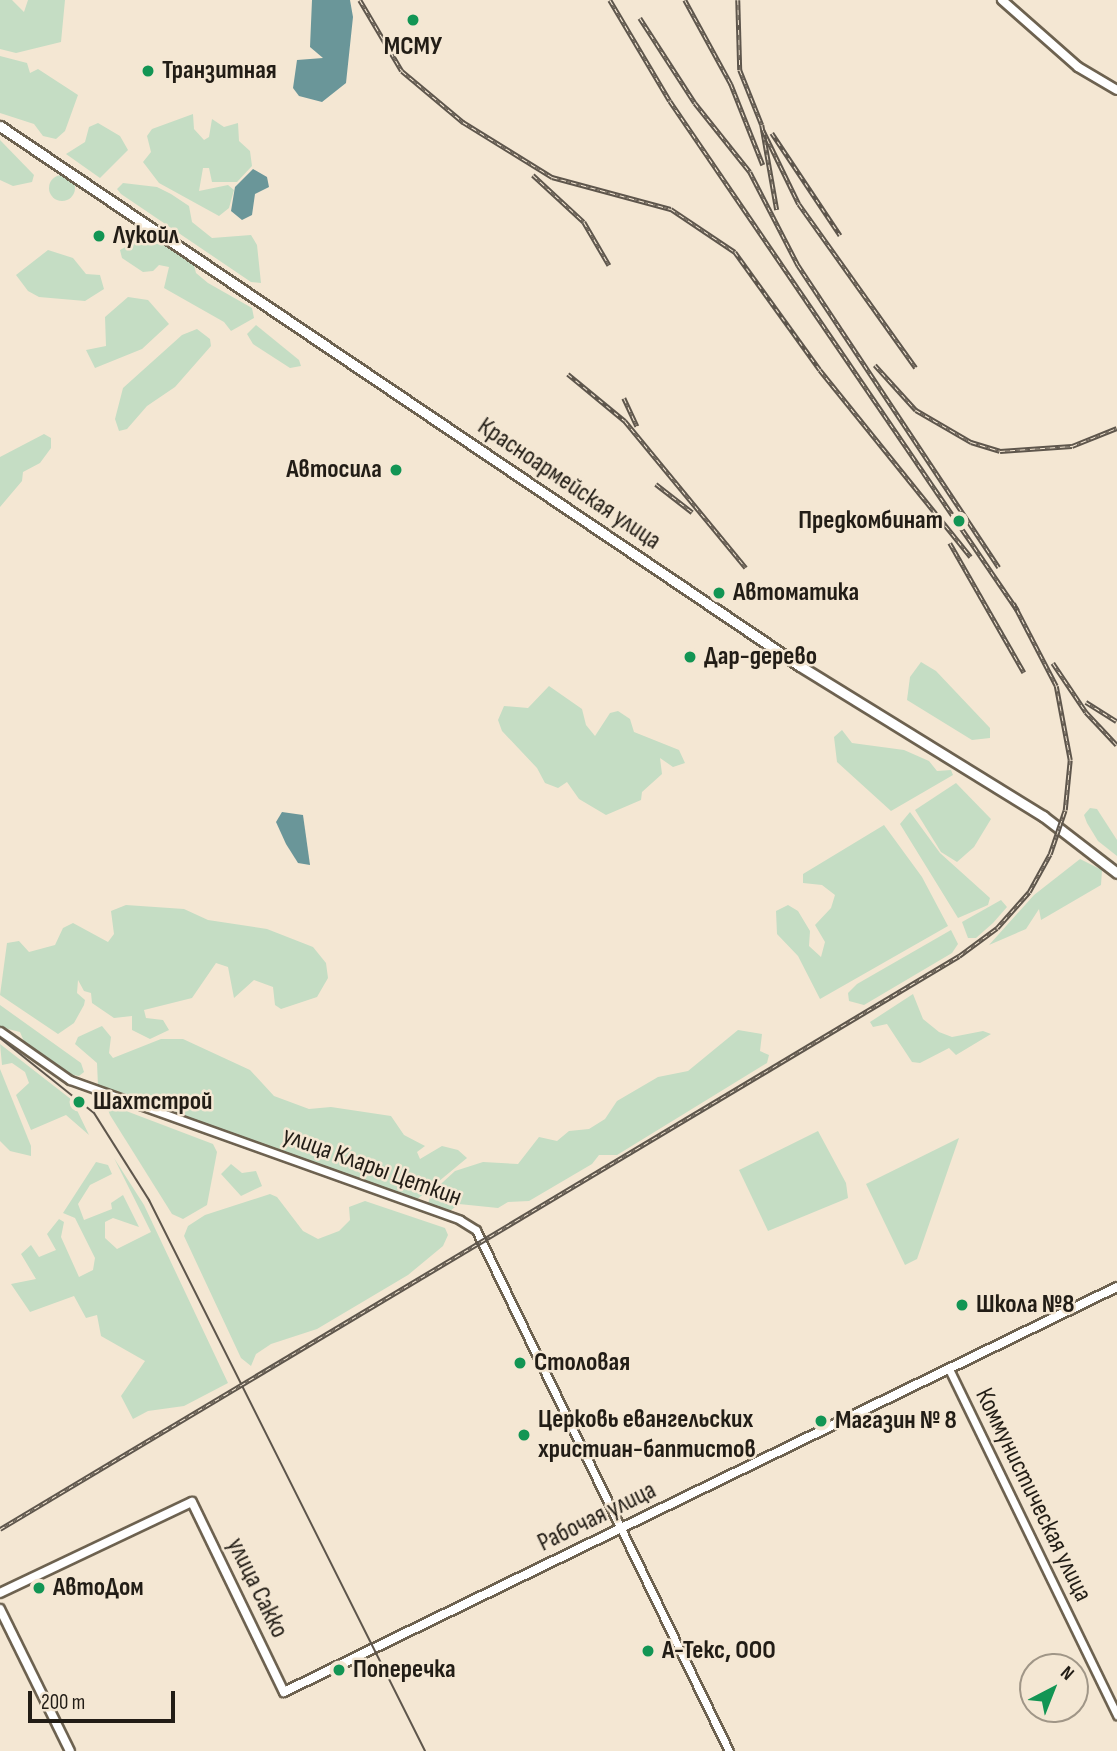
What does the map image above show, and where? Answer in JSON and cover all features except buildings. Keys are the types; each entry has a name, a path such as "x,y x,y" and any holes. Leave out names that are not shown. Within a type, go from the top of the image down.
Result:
{"main road":[{"path":"1002,0 1078,67 1117,90"},
{"name":"Красноармейская улица","path":"0,119 788,652 1065,823 1117,866"},
{"name":"Красноармейская улица","path":"0,126 800,666 1043,816 1117,873"},
{"name":"Рабочая улица","path":"284,1692 1117,1287"},
{"name":"улица Сакко","path":"0,1593 192,1502 284,1692"},
{"path":"0,1609 70,1751"}],"street":[{"name":"улица Клары Цеткин","path":"0,1031 62,1076 473,1227 729,1751"},
{"name":"Коммунистическая улица","path":"949,1369 1117,1715"}],"green space":[{"path":"0,0 12,0 24,12 28,0 65,0 61,42 16,53 0,49"},
{"path":"0,56 27,63 30,73 38,69 78,95 65,131 56,139 43,136 34,124 0,113"},
{"path":"193,114 194,129 204,140 209,137 212,119 224,127 238,123 239,141 250,151 252,166 237,182 212,182 209,168 203,168 199,191 228,185 234,190 229,208 219,216 159,183 143,162 151,152 147,136 152,129"},
{"path":"98,123 120,136 128,150 100,178 66,154 85,142 89,127"},
{"path":"0,140 34,175 32,182 13,186 0,180"},
{"path":"62,175 71,179 75,188 71,197 62,201 53,197 49,188 53,179"},
{"path":"123,183 157,187 171,194 189,206 192,222 212,238 251,235 257,245 261,283 251,282 121,194 117,189"},
{"path":"133,243 170,244 193,261 196,273 208,283 252,308 254,318 231,331 224,322 164,288 169,267 159,265 153,271 143,272 122,258 120,250"},
{"path":"48,250 73,258 86,274 100,275 104,289 85,301 39,297 28,291 16,275"},
{"path":"128,297 148,300 169,324 142,349 95,368 86,350 106,346 105,317"},
{"path":"256,325 299,360 301,366 290,368 253,344 247,334"},
{"path":"197,329 210,339 211,346 175,387 147,406 127,429 119,431 115,419 123,388 182,335"},
{"path":"44,434 51,438 51,448 40,463 23,472 22,481 0,507 0,457"},
{"path":"921,662 936,671 990,728 990,738 972,740 907,700 910,677"},
{"path":"549,686 582,709 586,725 595,736 610,713 618,711 630,719 634,732 679,750 685,763 673,767 660,758 662,774 642,792 641,800 606,815 579,799 567,782 558,788 545,783 537,768 502,731 498,720 504,706 528,708"},
{"path":"842,730 852,743 904,750 929,761 937,771 951,770 953,775 891,811 837,762 834,737"},
{"path":"956,783 991,819 974,847 957,862 941,852 915,810"},
{"path":"1090,808 1097,809 1117,840 1117,856 1098,841 1087,823 1084,815"},
{"path":"910,812 940,853 990,898 988,905 958,918 900,824"},
{"path":"884,825 922,877 948,926 820,999 798,956 777,934 776,911 788,905 798,911 810,931 809,946 821,957 825,942 815,925 831,908 835,895 822,885 803,883 803,874"},
{"path":"1080,859 1102,870 1101,885 1041,920 1039,909 1026,929 989,945 1034,895"},
{"path":"1001,900 1007,907 976,938 968,938 962,922"},
{"path":"126,905 184,909 208,920 267,929 313,947 326,963 328,978 317,997 281,1009 275,1005 273,987 254,980 234,998 228,967 216,963 192,998 144,1010 146,1018 163,1020 169,1030 150,1039 132,1030 132,1016 114,1018 92,1003 91,993 84,991 78,980 77,993 85,1000 84,1005 74,1023 58,1034 0,995 7,943 19,941 29,952 55,945 63,928 73,923 108,942 114,934 111,911"},
{"path":"951,930 958,944 952,953 864,1005 849,1001 848,993 857,984"},
{"path":"913,994 923,1019 939,1032 952,1037 983,1031 991,1034 956,1055 949,1048 920,1063 912,1062 887,1024 873,1027 870,1022"},
{"path":"0,1005 81,1063 84,1072 79,1076 68,1074 26,1046 20,1032 0,1027"},
{"path":"102,1026 111,1037 109,1053 113,1058 161,1039 183,1039 250,1070 274,1096 309,1109 331,1107 391,1116 404,1135 425,1146 417,1152 420,1159 442,1146 458,1150 467,1158 415,1201 98,1086 97,1063 75,1044 78,1037"},
{"path":"738,1030 762,1034 760,1051 769,1055 767,1063 617,1155 599,1155 592,1164 529,1201 508,1202 498,1208 459,1204 450,1211 428,1204 431,1193 455,1171 483,1162 518,1164 539,1137 557,1141 569,1131 589,1129 605,1119 617,1101 658,1077 688,1071"},
{"path":"0,1044 72,1100 89,1135 66,1115 31,1130 16,1095 29,1083 25,1072 12,1063 2,1065"},
{"path":"0,1069 31,1146 31,1156 10,1151 0,1141"},
{"path":"113,1106 213,1144 217,1152 207,1205 183,1219 172,1214 110,1115 107,1107"},
{"path":"818,1131 846,1183 848,1198 768,1231 739,1170"},
{"path":"959,1138 917,1259 905,1265 866,1184"},
{"path":"114,1158 144,1205 228,1383 184,1406 148,1411 133,1419 121,1396 145,1361 101,1336 97,1315 86,1318 74,1296 30,1312 11,1284 36,1279 21,1254 31,1245 39,1257 56,1250 47,1234 59,1219 64,1222 61,1237 79,1277 93,1270 95,1258 75,1218 63,1213 96,1162 108,1165 112,1174 90,1185 78,1204 84,1220 112,1209 111,1203 123,1195 139,1227 113,1218 105,1222 105,1238 117,1249 151,1232"},
{"path":"231,1164 242,1173 256,1171 262,1186 241,1196 221,1174"},
{"path":"270,1194 277,1197 303,1231 318,1239 339,1231 350,1220 349,1207 365,1201 445,1228 448,1235 443,1246 408,1275 317,1329 271,1344 256,1354 251,1366 241,1358 184,1236 188,1226 205,1215"}],"water":[{"path":"312,0 350,0 353,17 346,83 322,102 299,96 293,88 297,60 323,58 310,47"},
{"path":"253,169 267,177 269,187 255,194 252,215 242,220 231,211 235,187"},
{"path":"282,812 303,815 310,865 298,863 286,844 276,822"}],"tram line":[{"path":"0,1038 94,1113 149,1200 425,1751"}],"railway":[{"path":"360,0 402,71 463,122 552,177 671,209 735,252 820,370 971,557"},
{"path":"610,0 670,101 1018,611"},
{"path":"685,0 731,84 763,165"},
{"path":"738,0 740,70 762,125 777,210"},
{"path":"640,18 695,103 750,172 798,265 999,567"},
{"path":"763,130 799,204 916,368"},
{"path":"772,133 840,235"},
{"path":"533,175 584,222 609,265"},
{"path":"875,365 916,410 971,442 1000,451 1072,446 1117,428"},
{"path":"568,374 625,421 746,568"},
{"path":"624,398 637,426"},
{"path":"656,484 692,512"},
{"path":"950,543 1024,672"},
{"path":"0,1529 959,956 997,928 1029,892 1050,854 1065,810 1070,760 1056,686 1013,603"},
{"path":"1053,663 1086,712 1117,745"},
{"path":"1086,702 1117,721"}],"place":[{"name":"МСМУ","path":"413,20"},
{"name":"Транзитная","path":"148,71"},
{"name":"Лукойл","path":"99,236"},
{"name":"Автосила","path":"396,470"},
{"name":"Предкомбинат","path":"959,521"},
{"name":"Автоматика","path":"719,593"},
{"name":"Дар-дерево","path":"690,657"},
{"name":"Шахтстрой","path":"79,1102"},
{"name":"Школа №8","path":"962,1305"},
{"name":"Столовая","path":"520,1363"},
{"name":"Магазин № 8","path":"821,1421"},
{"name":"Церковь евангельских христиан-баптистов","path":"524,1435"},
{"name":"АвтоДом","path":"39,1588"},
{"name":"А-Текс, ООО","path":"648,1651"},
{"name":"Поперечка","path":"339,1670"}]}
